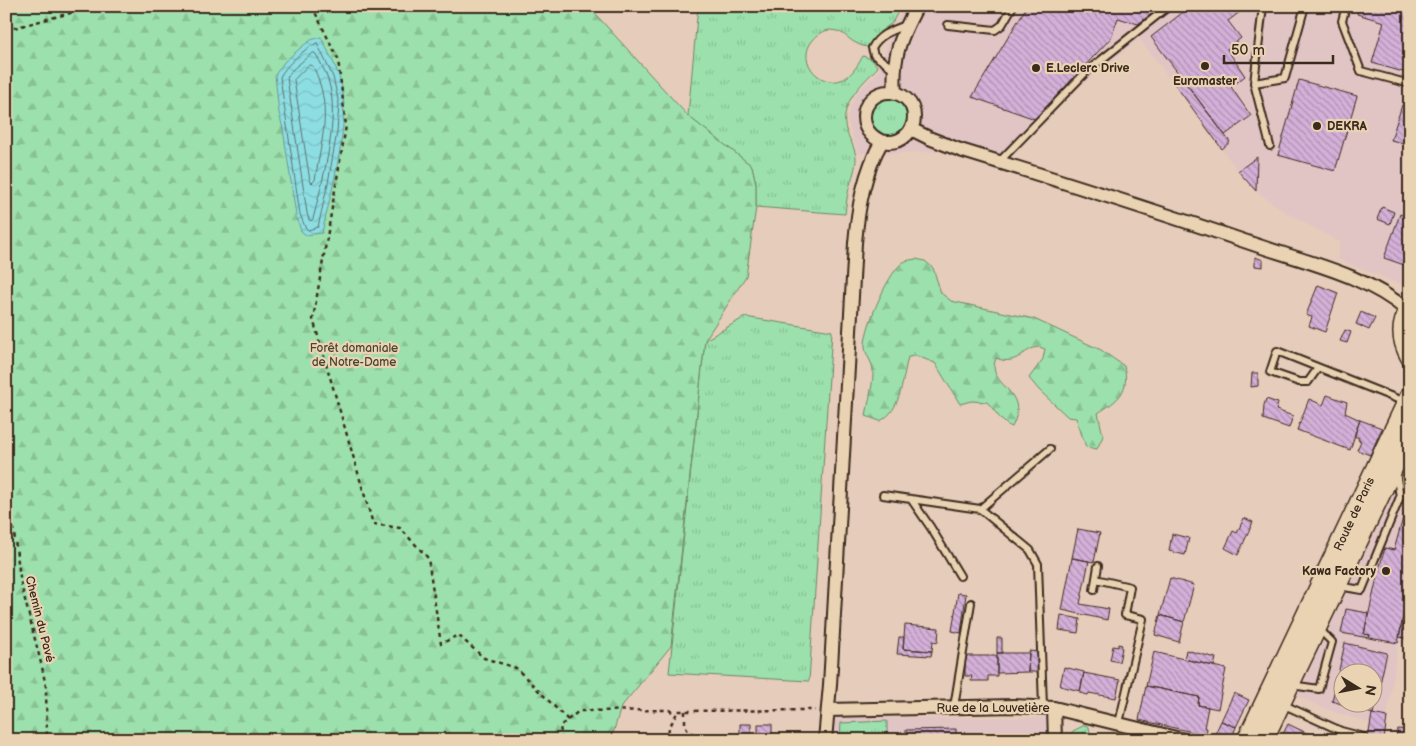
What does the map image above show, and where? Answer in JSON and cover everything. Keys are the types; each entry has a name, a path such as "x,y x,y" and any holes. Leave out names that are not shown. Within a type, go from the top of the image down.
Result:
{"main road":[{"path":"1409,310 1402,334 1404,346 1410,356"},
{"name":"Route de Paris","path":"1247,740 1408,399"},
{"name":"Route de Paris","path":"1264,740 1410,432"}],"street":[{"path":"895,93 894,68 901,38 917,6"},
{"path":"886,92 902,96 912,107 914,122 911,129 902,138 889,142 875,138 865,124 864,115 871,100 886,92"},
{"path":"911,129 929,138 999,162 1167,215 1351,277 1389,295 1409,310"},
{"path":"825,740 856,234 861,197 875,154 882,141"},
{"path":"1049,707 1055,740"},
{"name":"Rue de la Louvetière","path":"828,710 1049,707 1184,740"}],"lane":[{"path":"948,25 995,30 1002,25 1013,6"},
{"path":"999,162 1086,72 1169,6"},
{"path":"1263,6 1254,83 1270,146"},
{"path":"1254,83 1285,78 1305,6"},
{"path":"1346,6 1342,21 1361,70 1410,84"},
{"path":"894,68 874,55 872,48 885,34 907,25"},
{"path":"1318,368 1308,382 1299,382 1270,372 1278,351 1318,368 1408,399"},
{"path":"980,509 1050,448"},
{"path":"883,495 980,509 1030,550 1038,564 1049,707"},
{"path":"911,499 960,576"},
{"path":"1094,590 1098,566"},
{"path":"1096,579 1130,586 1125,615 1144,619 1119,723"},
{"path":"954,707 971,602"},
{"path":"1290,684 1319,689 1332,642 1317,627"},
{"path":"1281,704 1341,730 1364,737"},
{"path":"1339,740 1341,730"}],"path":[{"path":"6,30 97,6"},
{"path":"312,6 338,59 346,126 313,319 373,524 400,528 428,558 441,644 458,635 484,658 516,668 568,720"},
{"name":"Chemin du Pavé","path":"6,504 14,533 21,584 46,688 47,740"},
{"path":"562,740 560,726 579,711 669,710 676,714"},
{"path":"667,740 669,728 678,710 828,710"},
{"path":"685,711 685,724 688,732 700,736 727,734"}],"shaded area":[{"path":"904,6 1410,6 1410,276 1405,286 1338,259 1340,242 1284,211 1256,191 1238,171 1139,38 1075,90 1014,153 1008,152 999,162 960,150 858,153 849,126 850,108 857,93 879,70 893,30"},
{"path":"1410,459 1410,645 1398,643 1387,717 1372,714 1384,714 1384,664 1334,664 1334,712 1297,696"},
{"path":"1342,714 1372,714 1370,723"},
{"path":"836,718 1055,718 1055,740 832,740"}],"green space":[{"name":"Forêt domaniale de Notre-Dame","path":"6,6 588,6 688,116 752,166 756,184 756,207 746,276 705,340 671,646 621,707 611,740 6,740"},
{"path":"698,6 901,6 892,23 881,31 867,47 857,44 838,31 829,30 816,36 808,48 807,57 809,65 821,78 829,81 838,81 847,77 863,56 871,59 878,67 852,96 845,113 847,133 854,148 856,158 845,214 756,207 756,184 752,166 688,116"},
{"path":"890,99 904,104 909,118 904,132 890,137 876,132 871,118 876,104"},
{"path":"916,259 925,261 933,268 941,293 951,301 1034,319 1101,350 1124,366 1124,389 1117,399 1098,413 1103,436 1097,449 1086,447 1076,418 1068,417 1029,378 1043,359 1045,349 1039,347 1033,348 1011,360 996,358 994,367 996,375 1013,396 1016,404 1017,414 1012,427 1001,419 987,402 971,401 960,404 935,363 917,356 908,357 900,393 893,409 880,421 866,416 873,374 865,348 869,325 878,301 895,270 904,262"},
{"path":"745,317 832,331 809,681 669,673 705,340"},
{"path":"887,721 887,740 840,740 841,723"},
{"path":"1085,725 1089,727 1091,740 1066,740 1073,731"}],"water":[{"path":"321,37 335,65 341,83 344,118 339,158 322,233 306,235 301,231 296,215 279,113 275,75 284,62 304,45 311,40"}],"building":[{"name":"E.Leclerc Drive","path":"1027,6 1162,6 1138,24 1118,18 1111,38 1035,119 972,97"},
{"name":"Euromaster","path":"1191,6 1244,6 1245,8 1228,21 1241,38 1227,49 1245,76 1231,87 1251,116 1225,135 1151,37"},
{"path":"1360,6 1410,6 1410,74 1372,63 1384,22 1357,14"},
{"path":"1178,73 1230,142 1222,149 1171,79"},
{"name":"DEKRA","path":"1299,80 1357,96 1335,171 1278,155"},
{"path":"1402,105 1410,107 1410,145 1391,140"},
{"path":"1257,157 1256,191 1238,171"},
{"path":"1382,207 1394,212 1390,224 1377,219"},
{"path":"1400,214 1410,218 1410,267 1384,258"},
{"path":"1255,257 1263,260 1263,267 1255,266"},
{"path":"1318,285 1338,293 1325,332 1309,326 1312,317 1306,315"},
{"path":"1361,312 1375,318 1369,330 1356,324"},
{"path":"1345,330 1351,332 1347,343 1340,341"},
{"path":"1252,373 1258,373 1258,386 1251,387"},
{"path":"1327,395 1347,402 1345,413 1360,420 1350,450 1297,430 1309,399 1323,405"},
{"path":"1266,399 1278,403 1276,410 1293,416 1289,428 1263,419"},
{"path":"1360,420 1382,428 1370,455 1357,450 1361,441 1354,436"},
{"path":"1410,493 1410,584 1398,643 1369,638 1370,635 1364,634 1379,569 1385,548 1394,550"},
{"path":"1244,518 1253,522 1238,555 1225,548 1233,531 1237,533"},
{"path":"1078,529 1100,533 1094,562 1072,558"},
{"path":"1172,534 1189,538 1185,555 1169,551"},
{"path":"1072,558 1089,561 1080,604 1109,609 1107,620 1062,610"},
{"path":"1170,578 1194,585 1184,622 1160,615"},
{"path":"1408,590 1410,590 1410,639 1399,637"},
{"path":"958,593 966,594 961,633 952,631"},
{"path":"1346,609 1368,613 1364,634 1370,635 1369,638 1341,633"},
{"path":"1061,615 1080,619 1078,633 1059,630"},
{"path":"1160,615 1184,622 1179,642 1155,635"},
{"path":"905,625 939,628 938,642 933,641 932,651 903,649"},
{"path":"899,637 904,637 903,649 932,651 931,656 897,654"},
{"path":"997,638 1002,638 1002,653 997,653"},
{"path":"1345,643 1387,653 1384,666 1384,664 1340,664"},
{"path":"1118,644 1122,645 1119,662 1110,660 1113,646 1118,647"},
{"path":"1186,650 1216,658 1214,666 1184,659"},
{"path":"1029,651 1039,652 1039,672 1028,672"},
{"path":"1154,652 1226,669 1218,709 1198,705 1199,697 1146,686"},
{"path":"997,653 1029,653 1028,672 997,673"},
{"path":"965,656 997,656 997,676 988,676 988,681 971,681 972,676 965,676"},
{"path":"1064,667 1084,672 1080,691 1060,686"},
{"path":"1084,673 1120,680 1116,698 1080,693"},
{"path":"1146,686 1199,697 1198,705 1208,707 1204,728 1207,728 1206,735 1139,720"},
{"path":"1234,693 1249,700 1236,727 1221,721"},
{"path":"1372,714 1387,717 1384,740 1368,739"},
{"path":"1221,721 1236,727 1231,740 1213,738"},
{"path":"740,724 751,724 751,735 740,735"},
{"path":"758,724 772,724 772,736 758,736"},
{"path":"1288,724 1313,736 1311,740 1280,740"},
{"path":"956,729 956,740 906,740 906,730"},
{"path":"1398,729 1408,730 1407,740 1395,740"}],"place":[{"name":"Euromaster","path":"1205,66"},
{"name":"E.Leclerc Drive","path":"1036,68"},
{"name":"DEKRA","path":"1317,126"},
{"name":"Kawa Factory","path":"1386,571"}]}
